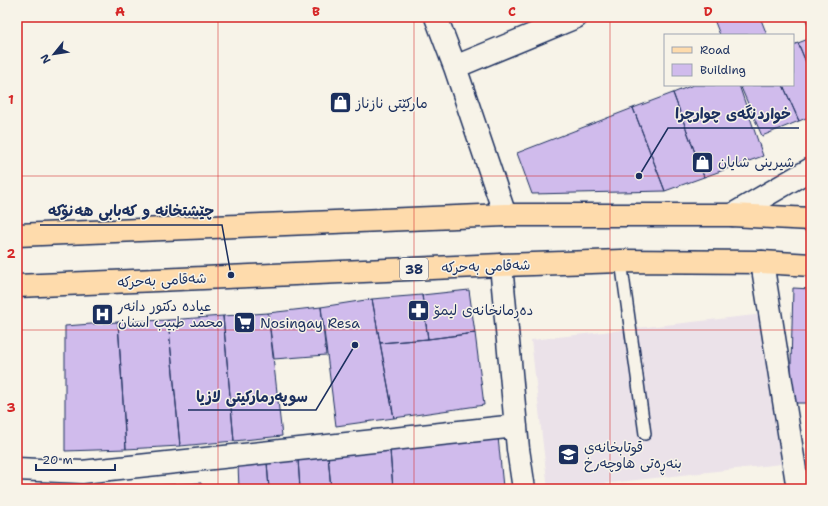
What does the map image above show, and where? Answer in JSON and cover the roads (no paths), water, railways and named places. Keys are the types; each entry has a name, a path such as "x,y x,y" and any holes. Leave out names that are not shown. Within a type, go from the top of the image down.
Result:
{"main road":[{"path":"17,236 505,215 732,215 811,220"},
{"name":"شەقامی بەحرکە","path":"17,286 621,261 762,262 811,265"}],"street":[{"path":"436,17 455,67 505,215"},
{"path":"455,67 576,17"},
{"path":"732,215 811,169"},
{"path":"762,262 798,489"},
{"path":"501,265 516,426 524,489"},
{"path":"17,470 82,472 516,426"}],"lane":[{"path":"621,261 645,434"}],"place":[{"name":"مارکێتی نازناز","path":"340,103"},
{"name":"شیرینی شایان","path":"702,162"},
{"name":"خواردنگەی چوارچرا","path":"639,176"},
{"name":"چێشتخانە و کەبابی هەنۆکە","path":"231,275"},
{"name":"دەرمانخانەی لیمۆ","path":"419,310"},
{"name":"عياده دكتور دانەر محمد طبيب اسنان","path":"102,314"},
{"name":"Nosingay Resa","path":"244,323"},
{"name":"سوپه‌رمارکیتی لازیا","path":"355,345"},
{"name":"قوتابخانەی بنەڕەتی هاوچەرخ","path":"569,455"}]}
